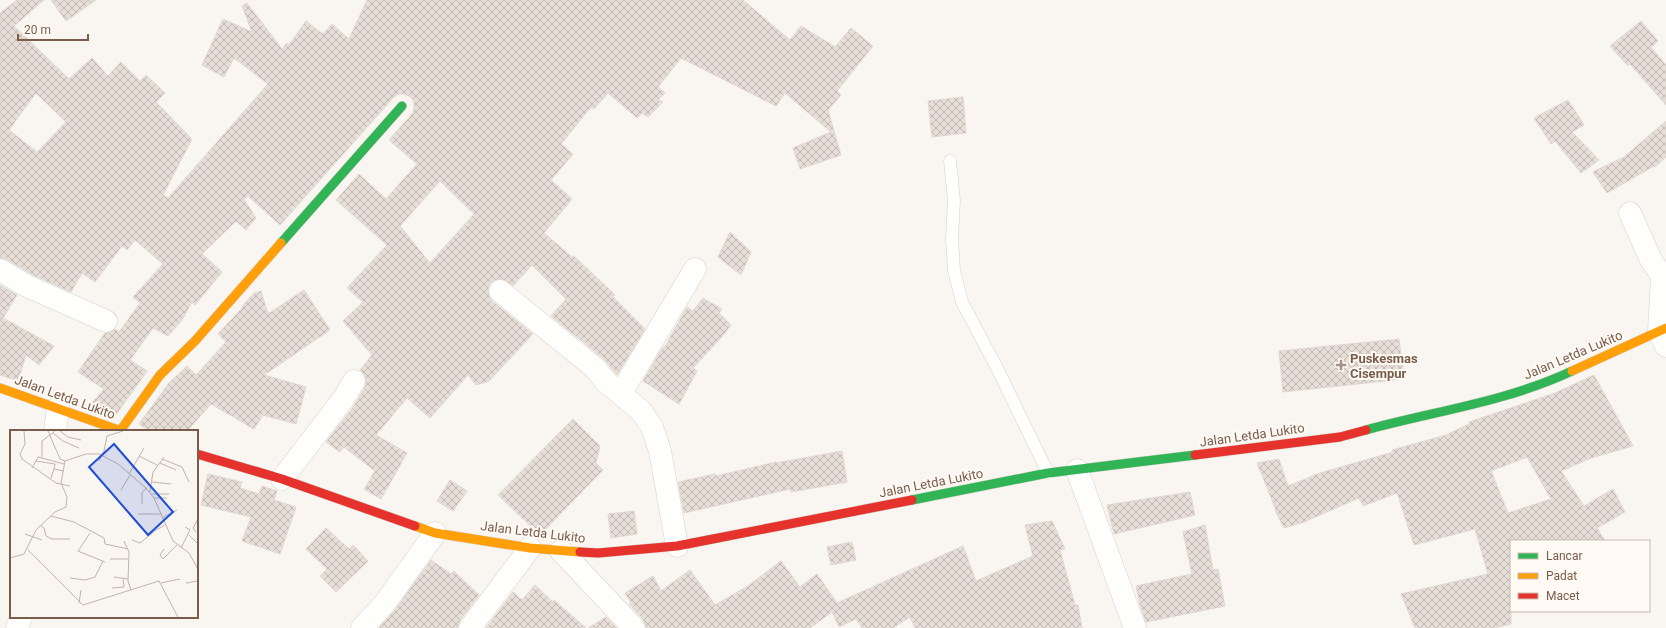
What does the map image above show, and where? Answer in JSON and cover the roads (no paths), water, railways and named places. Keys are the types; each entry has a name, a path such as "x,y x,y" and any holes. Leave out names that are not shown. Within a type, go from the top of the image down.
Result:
{"street":[{"path":"122,430 140,401 160,375 195,341 402,106"},
{"path":"1630,213 1651,260 1664,274 1664,335"},
{"path":"621,393 695,269"},
{"path":"0,270 27,286 106,321"},
{"path":"500,291 590,364 605,381 641,411 652,427 660,451 677,546"},
{"name":"Jalan Letda Lukito","path":"198,454 282,480 435,533 530,548 598,553 677,546 1048,473 1340,437 1391,423 1497,398 1551,381 1664,335"},
{"path":"282,480 344,398 354,381"},
{"name":"Jalan Letda Lukito","path":"0,388 118,430"},
{"path":"55,430 58,408"},
{"path":"1077,470 1135,628"},
{"path":"362,628 386,603 435,533"},
{"path":"470,628 530,548"},
{"path":"562,551 634,628"},
{"path":"17,628 21,618"}],"lane":[{"path":"950,161 954,200 952,239 954,270 962,302 997,368 1048,473"}],"place":[{"name":"Puskesmas Cisempur","path":"1341,365"}]}
